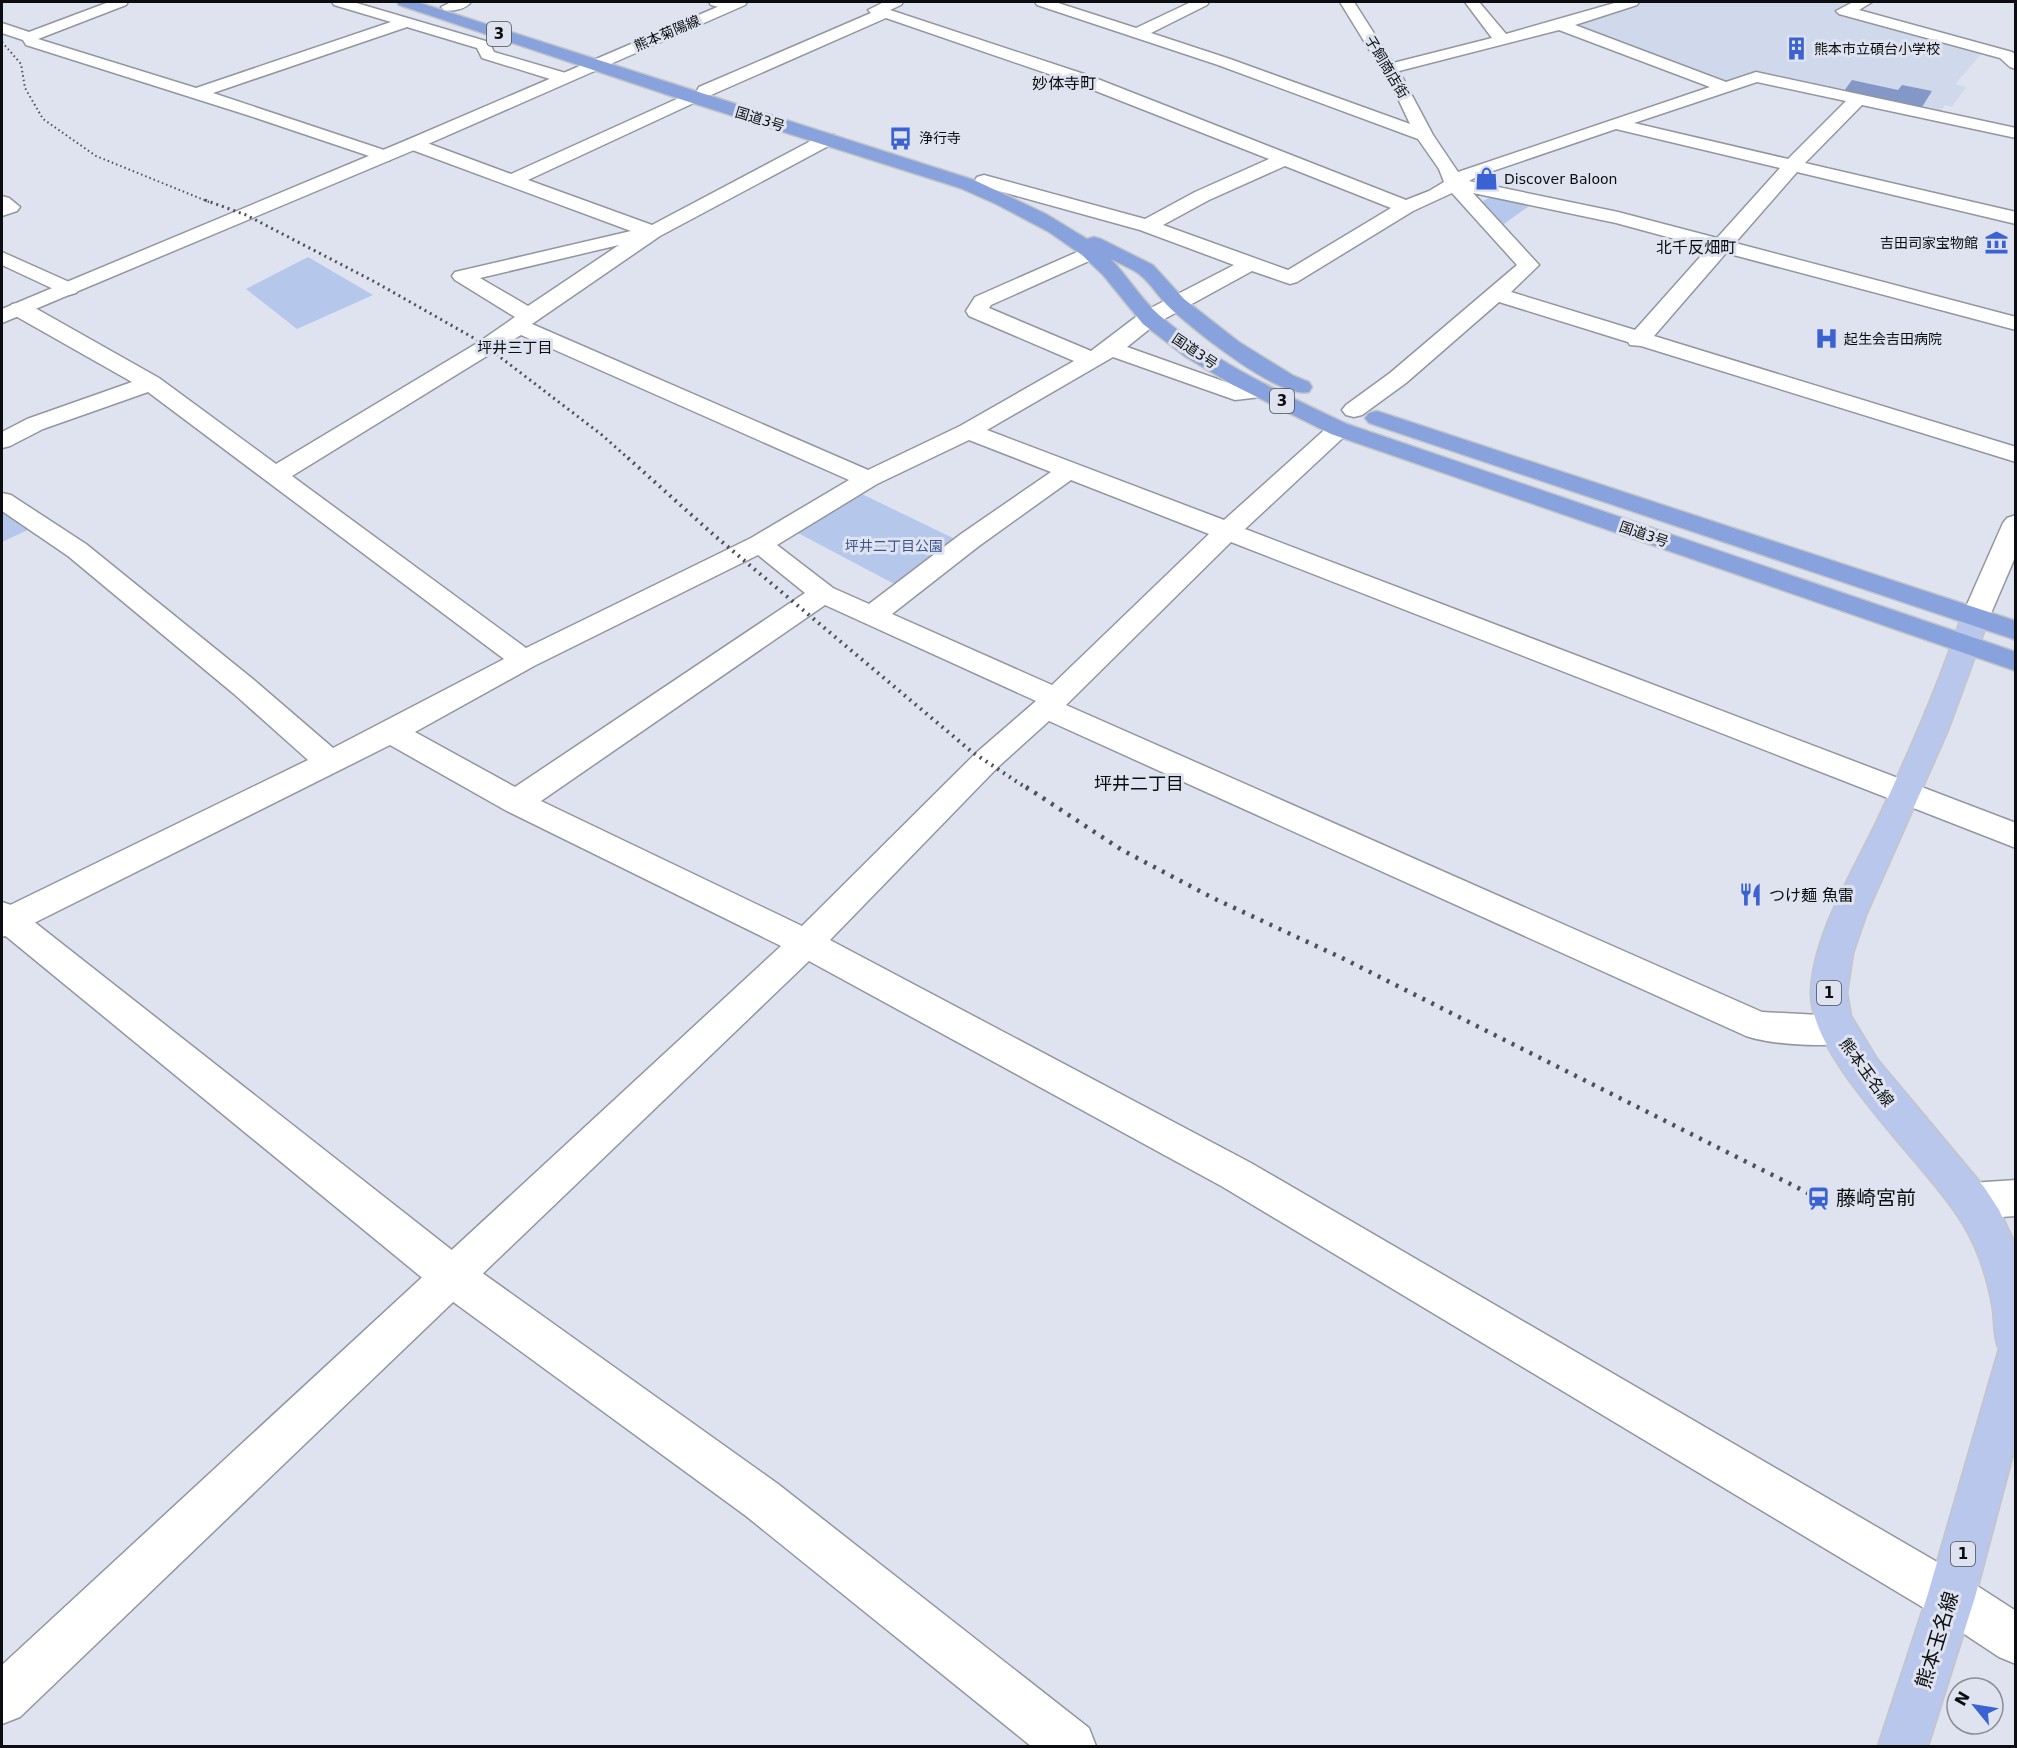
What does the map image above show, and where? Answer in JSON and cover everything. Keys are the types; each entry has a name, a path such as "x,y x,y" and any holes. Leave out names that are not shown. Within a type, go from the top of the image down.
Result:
{"highway":[{"name":"国道3号","path":"404,2 984,181 1046,211 1081,236 1146,269 1177,303 1231,346 1286,381 1338,410"},
{"name":"国道3号","path":"432,2 456,4 599,62"},
{"name":"国道3号","path":"698,94 828,140 967,184 1008,201 1057,229 1103,263 1149,318 1200,357 1261,391 1338,410 1971,632 2016,662"},
{"name":"国道3号","path":"1971,632 2016,631"}],"main road":[{"name":"熊本玉名線","path":"1971,632 1905,793 1854,906 1831,966 1828,996 1838,1031 1863,1068 1971,1201 1999,1255 2014,1305 2016,1340"},
{"name":"熊本玉名線","path":"1903,1746 1951,1598 2016,1359"}],"street":[{"path":"11,50 121,2"},
{"path":"339,2 483,45 488,55 563,78"},
{"path":"1042,2 1138,33 1424,135"},
{"path":"1138,33 1203,2"},
{"name":"子飼商店街","path":"1347,2 1389,69 1424,135 1448,169 1454,184 1510,249 1529,265 1496,294"},
{"path":"1472,2 1502,40"},
{"path":"1389,69 1560,25 1632,2"},
{"path":"1866,2 1844,11 2006,55 2015,63"},
{"name":"熊本菊陽線","path":"11,313 413,144 729,3"},
{"path":"512,180 890,7 1084,80 1406,207"},
{"path":"197,93 408,22"},
{"path":"1560,25 1728,88"},
{"path":"2,28 30,40 384,156"},
{"path":"984,181 1147,226 1290,278 1406,207 1436,195 1471,172 1756,77 2016,134"},
{"path":"1638,340 1792,166 1858,99"},
{"path":"1615,124 2016,218"},
{"path":"274,476 524,320 653,232 828,140"},
{"path":"413,144 653,232"},
{"path":"1147,226 1202,196 1284,159"},
{"path":"1454,184 1618,218 2016,324"},
{"path":"2,202 10,207 2,210"},
{"path":"1498,233 1544,203"},
{"path":"653,232 462,276 524,320 868,479"},
{"path":"1090,253 982,302 977,310 1101,354 1235,393 1261,391"},
{"path":"2,258 69,289"},
{"path":"1071,1746 762,1500 452,1276 4,920 391,732 524,660 760,544 868,479 968,431 1101,354 1149,318 1251,264"},
{"path":"2,1699 806,943 987,760 1051,703 1226,532 1338,410 1398,378 1496,294 1638,340 2016,455"},
{"path":"11,313 151,383 524,660"},
{"path":"2,441 35,424 151,383"},
{"path":"968,431 2016,836"},
{"path":"872,616 970,540 1069,470"},
{"path":"2,500 77,550 244,687 330,762"},
{"path":"1971,632 2016,523"},
{"path":"760,544 823,594 1051,703 1759,1026 1838,1031"},
{"path":"516,802 823,594"},
{"path":"391,732 516,802 806,943 1237,1175 1951,1598 2016,1640"},
{"path":"1971,1201 2016,1198"}],"shaded area":[{"path":"1641,2 1856,2 1840,10 1984,51 1955,84 1966,87 1952,107 1945,105 1939,114 1758,72 1729,82 1718,81 1575,25 1575,22"},
{"path":"1852,80 1898,90 1902,85 1932,91 1922,107 1844,91"}],"green space":[{"path":"1497,194 1535,202 1501,226 1477,204"},
{"path":"308,257 373,295 297,329 246,289"},
{"name":"坪井二丁目公園","path":"862,494 959,541 900,587 798,533"},
{"path":"5,510 32,528 2,542 2,512"}],"railway":[{"path":"2,42 21,64 25,88 43,119 96,156 209,202"},
{"path":"205,200 246,215 375,282 479,341 602,435 629,459"},
{"path":"628,458 715,536 972,752 1028,789"},
{"path":"1026,787 1122,850 1213,898 1342,958 1818,1198"}],"place":[{"name":"熊本市立碩台小学校","path":"1796,49"},
{"name":"浄行寺","path":"901,138"},
{"name":"Discover Baloon","path":"1486,179"},
{"name":"吉田司家宝物館","path":"1996,243"},
{"name":"起生会吉田病院","path":"1826,339"},
{"name":"つけ麺 魚雷","path":"1751,895"},
{"name":"藤崎宮前","path":"1818,1198"}],"district":[{"name":"妙体寺町","path":"1064,83"},
{"name":"北千反畑町","path":"1696,247"},
{"name":"坪井三丁目","path":"515,348"},
{"name":"坪井二丁目","path":"1139,784"}]}
